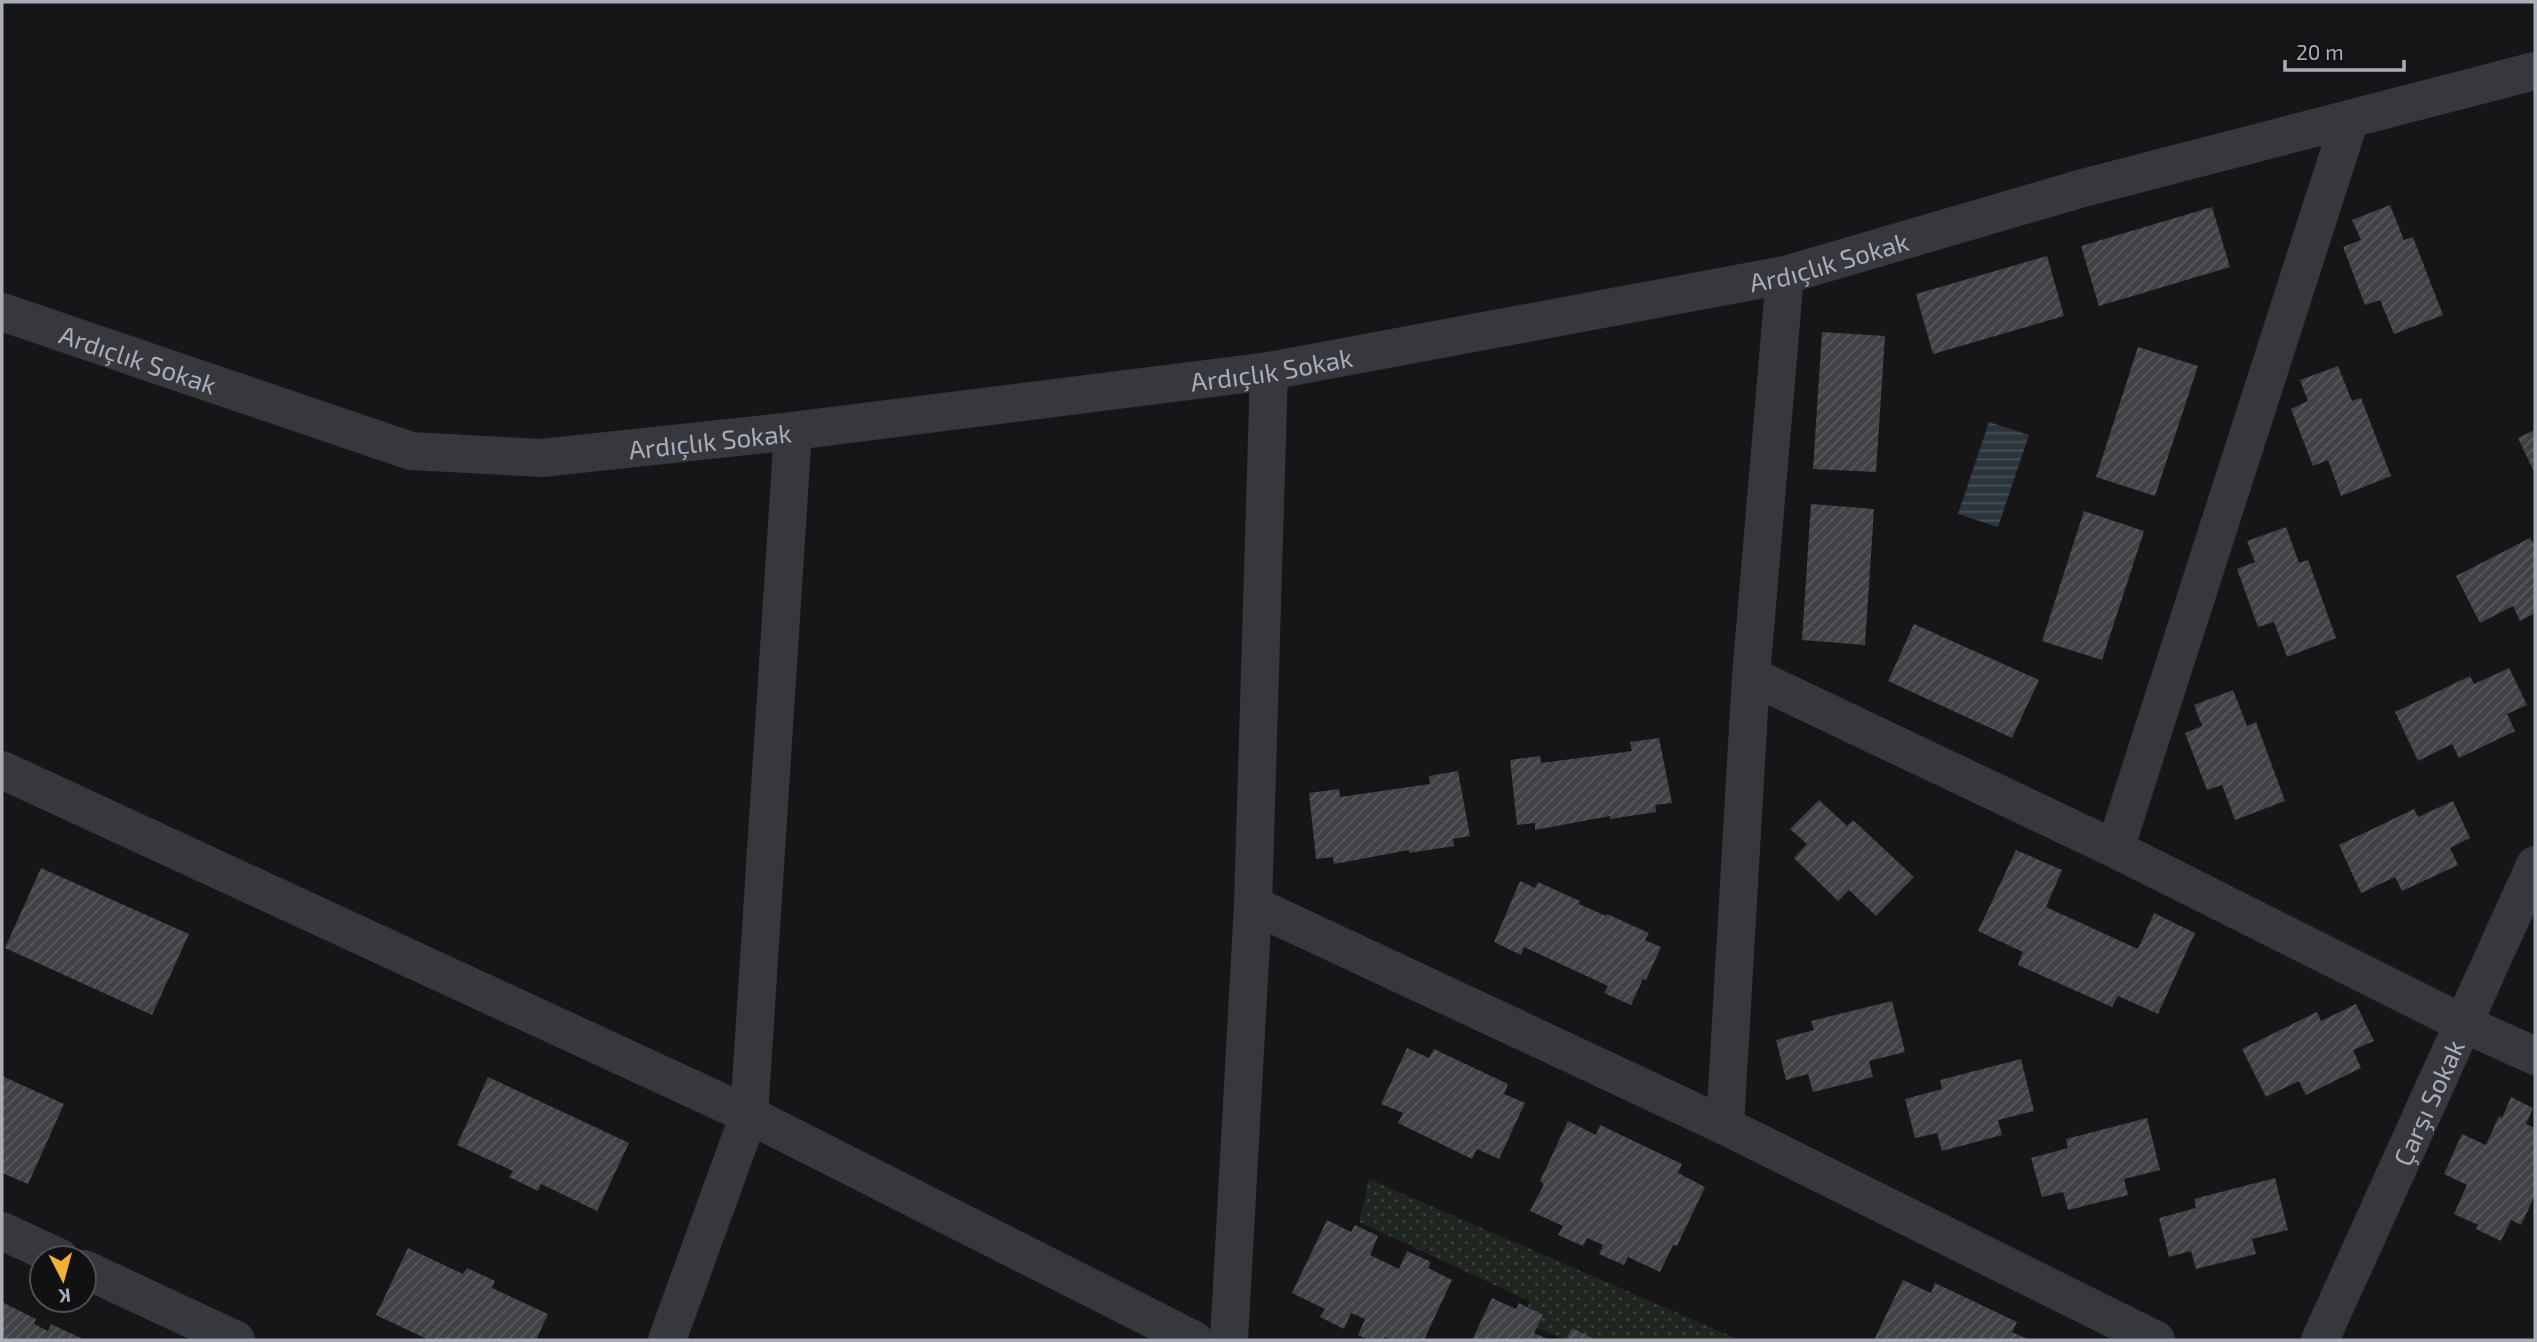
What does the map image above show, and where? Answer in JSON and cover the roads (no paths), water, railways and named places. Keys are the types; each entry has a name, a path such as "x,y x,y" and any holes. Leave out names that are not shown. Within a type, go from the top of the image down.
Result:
{"street":[{"name":"Ardıçlık Sokak","path":"2,312 411,451 542,458 793,431 1269,371 1785,275 2083,188 2535,71"},
{"path":"2115,849 2350,119"},
{"path":"1725,1126 1751,676 1785,275"},
{"path":"1229,1340 1254,905 1269,371"},
{"path":"667,1340 749,1115 793,431"},
{"path":"1751,676 2115,849 2464,1024 2535,1056"},
{"path":"2,771 749,1115 1194,1340"},
{"name":"Çarşı Sokak","path":"2320,1340 2535,864"},
{"path":"1254,905 1725,1126 2156,1340"},
{"path":"2,1231 30,1244"},
{"path":"98,1276 236,1340"}]}
